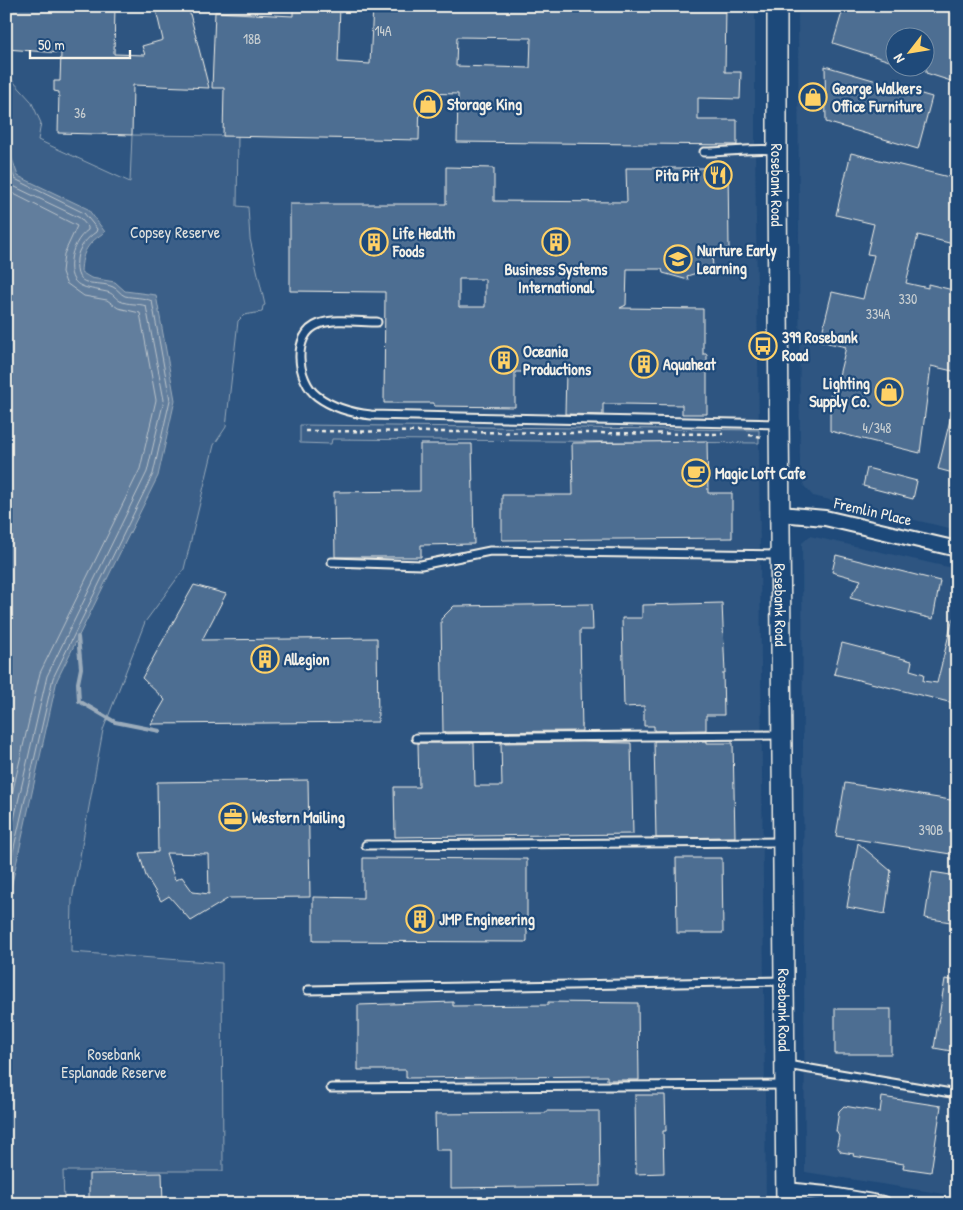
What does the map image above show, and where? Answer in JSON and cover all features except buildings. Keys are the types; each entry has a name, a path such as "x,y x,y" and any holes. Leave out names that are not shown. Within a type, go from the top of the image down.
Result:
{"main road":[{"name":"Rosebank Road","path":"777,6 786,1197"}],"street":[{"name":"Fremlin Place","path":"780,514 825,518 957,549"},
{"path":"786,1197 826,1194 884,1204"}],"lane":[{"path":"704,152 758,149 777,150"},
{"path":"377,322 329,322 318,324 305,335 301,341 300,356 303,373 308,386 316,396 353,413 371,415 779,431"},
{"path":"332,562 421,565 490,550 780,555"},
{"path":"416,738 782,736"},
{"path":"366,845 783,842"},
{"path":"308,990 784,981"},
{"path":"785,1065 957,1094"},
{"path":"331,1088 785,1085"}],"path":[{"path":"305,431 730,434"},
{"path":"748,434 779,431"}],"shaded area":[{"path":"6,6 755,6 759,430 300,425 300,443 331,444 332,439 759,443 766,1204 64,1204 63,1171 223,1171 62,952 103,730 145,622 184,569 214,445 226,427 238,321 243,315 262,312 265,304 250,239 248,207 131,182 38,140 31,101 12,80 6,67"},
{"path":"798,6 957,6 957,530 813,496 804,486 800,474"},
{"path":"810,536 957,569 957,1196 805,1172 802,543"}],"green space":[{"path":"6,67 12,80 31,101 41,123 38,140 130,182 132,135 238,136 237,206 248,207 250,239 265,305 262,312 244,315 238,321 226,427 214,445 184,569 145,622 103,730 72,900 71,952 222,963 223,1171 63,1171 64,1204 6,1204"},
{"path":"300,425 759,430 759,443 332,439 331,444 300,443"}],"water":[{"path":"6,132 9,150 18,176 88,209 105,232 87,248 81,272 91,278 115,282 125,291 156,295 175,400 158,476 57,680 6,910"}],"waterway":[{"path":"78,637 81,668 78,683 79,701 115,722 160,731"}],"place":[{"name":"George Walkers Office Furniture","path":"813,97"},
{"name":"Storage King","path":"428,104"},
{"name":"Pita Pit","path":"718,175"},
{"name":"Life Health Foods","path":"374,242"},
{"name":"Business Systems International","path":"556,242"},
{"name":"Nurture Early Learning","path":"678,259"},
{"name":"399 Rosebank Road","path":"763,346"},
{"name":"Oceania Productions","path":"504,360"},
{"name":"Aquaheat","path":"644,364"},
{"name":"Lighting Supply Co.","path":"889,392"},
{"name":"Magic Loft Cafe","path":"696,473"},
{"name":"Allegion","path":"265,659"},
{"name":"Western Mailing","path":"233,817"},
{"name":"JMP Engineering","path":"420,919"}],"park label":[{"name":"Copsey Reserve","path":"175,232"},
{"name":"Rosebank Esplanade Reserve","path":"114,1063"}]}
